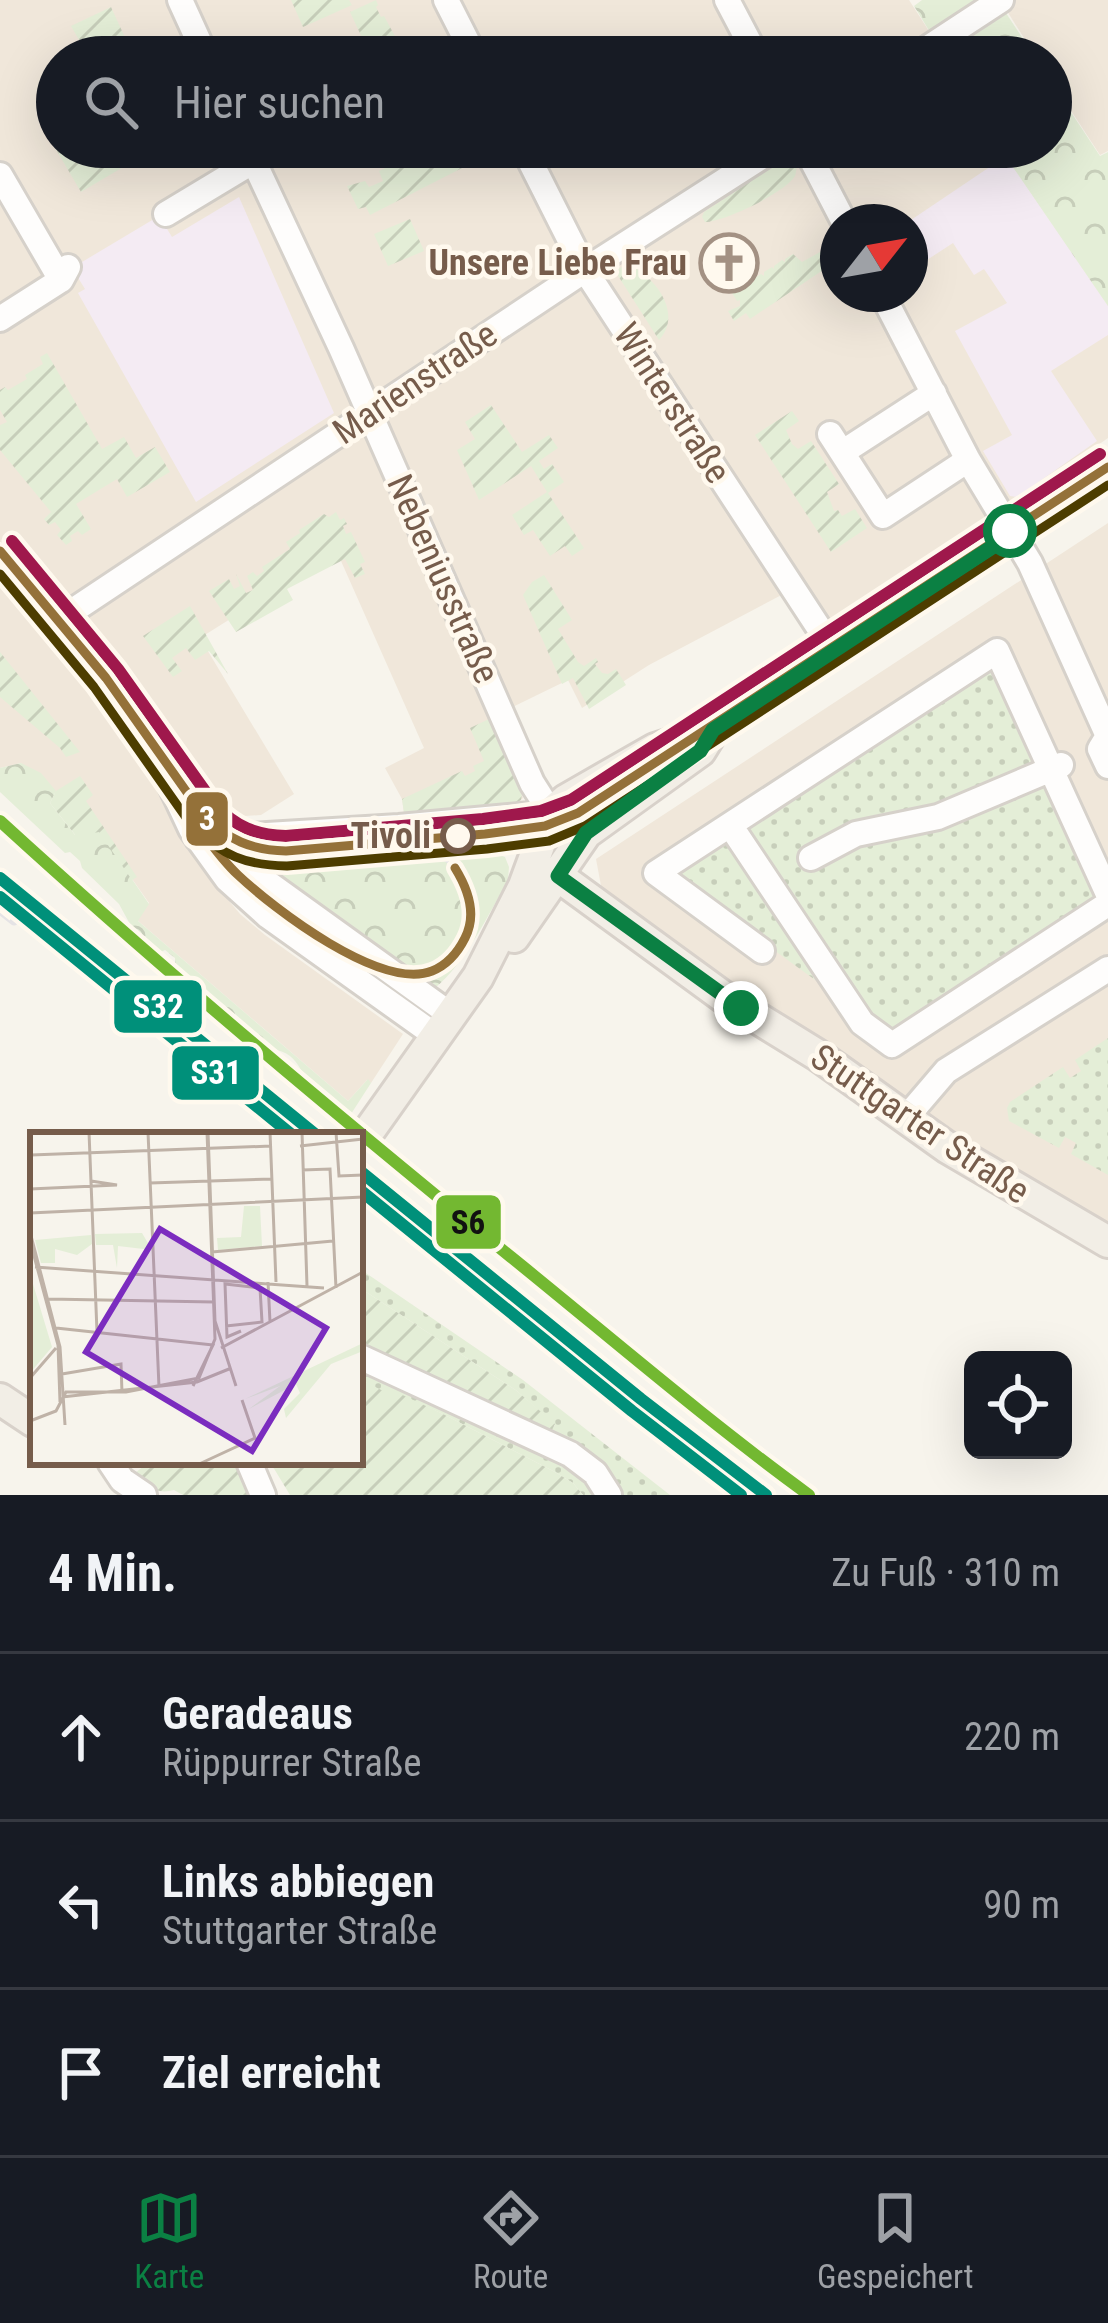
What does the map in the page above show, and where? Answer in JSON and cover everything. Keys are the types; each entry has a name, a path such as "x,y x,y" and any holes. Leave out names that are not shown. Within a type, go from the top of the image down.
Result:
{"main road":[{"path":"542,878 548,827 566,800 655,749 713,730 1108,472"},
{"path":"371,1128 478,977 508,946 542,878 602,820 700,751 713,730"},
{"name":"Stuttgarter Straße","path":"542,878 819,1056 999,1180 1108,1242"},
{"path":"0,1399 30,1419"}],"street":[{"path":"180,0 196,36"},
{"path":"446,0 465,36"},
{"path":"727,0 747,36"},
{"path":"946,36 1001,0"},
{"path":"166,214 230,168"},
{"name":"Nebeniusstraße","path":"256,168 370,413 548,827"},
{"name":"Winterstraße","path":"534,168 585,270 834,651"},
{"name":"Marienstraße","path":"56,622 744,168"},
{"path":"816,168 835,204"},
{"path":"0,175 65,272 0,319"},
{"path":"891,312 968,460 1030,563 1108,736 1100,749 1108,766"},
{"path":"934,393 836,443 884,516 968,460"},
{"path":"0,556 130,715 198,839 227,879 246,898 444,1026"},
{"path":"762,951 656,873 997,651 1056,767 1108,894"},
{"path":"154,752 265,881 444,1026"},
{"path":"811,858 856,834 938,817 1056,767"},
{"path":"198,839 232,845 261,859 286,860 602,820"},
{"path":"730,825 862,1024 892,1045 1108,904"},
{"path":"232,845 399,827 548,827"},
{"path":"905,1119 946,1071 1108,969"},
{"path":"363,1358 570,1454 596,1473 609,1495"},
{"path":"112,1465 122,1480 144,1495"},
{"path":"250,1465 263,1495"}],"shaded area":[{"path":"0,0 909,0 930,36 36,36 36,168 1014,168 1108,306 1108,438 818,630 791,590 649,665 582,708 568,680 490,718 522,794 516,803 404,813 402,799 385,768 424,748 337,552 200,638 294,794 261,815 230,817 201,865 203,870 265,935 403,1034 371,1083 367,1080 348,1101 137,920 149,903 99,832 21,763 0,768"},
{"path":"1000,0 1108,0 1108,151 1100,155 1072,112 1072,36 1023,36"},
{"path":"988,168 1014,168 1108,306 1108,335 1051,371 1097,441 1017,497 1010,496 983,451 1012,435 955,331 1007,303 984,269 974,275 953,243 928,259 928,209"},
{"path":"239,197 334,413 196,502 78,293 85,289 72,268 159,216 172,237"},
{"path":"1108,523 1108,1231 905,1109 602,891 596,859"}],"green space":[{"path":"291,0 349,0 352,5 303,27"},
{"path":"376,0 395,36 361,36 350,12"},
{"path":"922,0 978,0 930,32 914,6"},
{"path":"111,7 124,36 77,36 71,26"},
{"path":"1006,14 1021,36 973,36"},
{"path":"1072,114 1100,156 1108,152 1108,306 1014,168 1072,168"},
{"path":"67,168 122,168 81,192"},
{"path":"462,168 370,215 366,207 358,209 347,186 365,181 369,187 383,181 379,171"},
{"path":"771,168 797,168 789,183 739,212 705,222 704,212"},
{"path":"410,219 424,251 388,266 374,234"},
{"path":"820,252 820,272 750,319 746,313 734,321 728,311 740,306 740,300 732,293 793,254 802,262"},
{"path":"627,264 656,286 667,307 666,329 659,340 615,271"},
{"path":"47,353 102,449 124,437 136,458 155,447 170,472 127,497 117,479 76,504 91,529 70,536 72,541 66,545 57,535 61,530 55,522 49,525 44,519 51,512 0,450 0,425 7,422 0,410 0,390 27,379 25,375 43,364 40,357"},
{"path":"491,405 522,452 549,435 558,448 539,461 544,469 552,464 564,482 548,493 584,548 572,556 565,546 550,556 533,530 524,535 512,515 547,492 531,466 479,500 457,450 475,439 465,422"},
{"path":"792,411 799,421 786,430 792,444 798,449 811,441 839,484 827,492 834,511 842,516 855,509 867,528 831,552 755,435"},
{"path":"336,512 347,524 343,526 346,534 351,532 365,562 360,564 365,574 355,578 345,559 287,589 293,600 236,632 209,591 229,579 234,589 240,586 236,574 246,593 253,590 247,576 253,572 257,576 264,571 262,567 290,549 286,542 299,530"},
{"path":"544,575 572,620 558,629 578,662 584,666 596,658 602,673 616,669 626,685 589,709 573,678 562,684 523,595"},
{"path":"190,606 228,674 209,651 195,660 186,648 172,658 182,671 173,677 143,636"},
{"path":"0,652 80,752 66,757 0,697"},
{"path":"991,664 1100,896 890,1034 674,878 673,870"},
{"path":"489,719 521,800 404,813 402,799 462,771 465,776 475,771 473,766 484,761 470,728"},
{"path":"21,763 41,773 56,791 50,803 75,835 99,831 149,904 138,921 348,1101 368,1079 371,1083 351,1114 290,1056 273,1049 175,966 175,958 131,926 119,904 80,861 65,853 0,792 0,768"},
{"path":"80,776 93,795 86,801 137,877 132,880 99,832 76,836 50,803 56,791"},
{"path":"493,853 505,857 508,880 466,952 435,988 278,878 278,871"},
{"path":"1108,1038 1108,1175 1071,1154 1076,1143 1065,1137 1059,1148 1009,1121 1007,1108 1063,1067 1070,1078 1081,1071 1075,1060"},
{"path":"363,1271 523,1380 670,1495 618,1495 363,1351 363,1345 550,1432 555,1425 517,1391 363,1290"},
{"path":"363,1290 517,1391 555,1424 551,1432 363,1345"},
{"path":"363,1367 560,1457 601,1495 583,1495 555,1472 443,1414 394,1392 385,1393 363,1381"},
{"path":"363,1381 443,1414 555,1472 583,1495 290,1495 272,1465 363,1465"},
{"path":"145,1465 236,1465 250,1495 183,1495 157,1490 135,1473"}],"tram line":[{"path":"371,844 416,847 455,868"}],"railway":[{"path":"0,910 14,921"}],"transit line":[{"path":"12,541 118,669 215,805 247,828 286,836 483,819 541,811 571,800 1100,454"},
{"name":"3","path":"0,551 106,678 203,815 241,842 286,851 485,834 545,826 578,813 1108,467"},
{"path":"0,574 94,687 192,826 235,857 287,866 549,841 585,826 1108,485"},
{"name":"S6","path":"0,821 360,1132"},
{"name":"3","path":"202,832 238,875 302,926 358,958 410,974 442,965 465,938 469,902 455,868"},
{"name":"S32","path":"0,878 312,1132"},
{"name":"S31","path":"0,897 288,1132"},
{"name":"S6","path":"363,1135 809,1495"},
{"name":"S32","path":"363,1173 766,1495"},
{"name":"S31","path":"363,1192 741,1495"}],"place":[{"name":"Unsere Liebe Frau","path":"729,263"},
{"name":"Tivoli","path":"458,836"}],"route":[{"path":"741,1008 558,876 586,833 700,751 713,730 1012,534 1010,531"}]}
